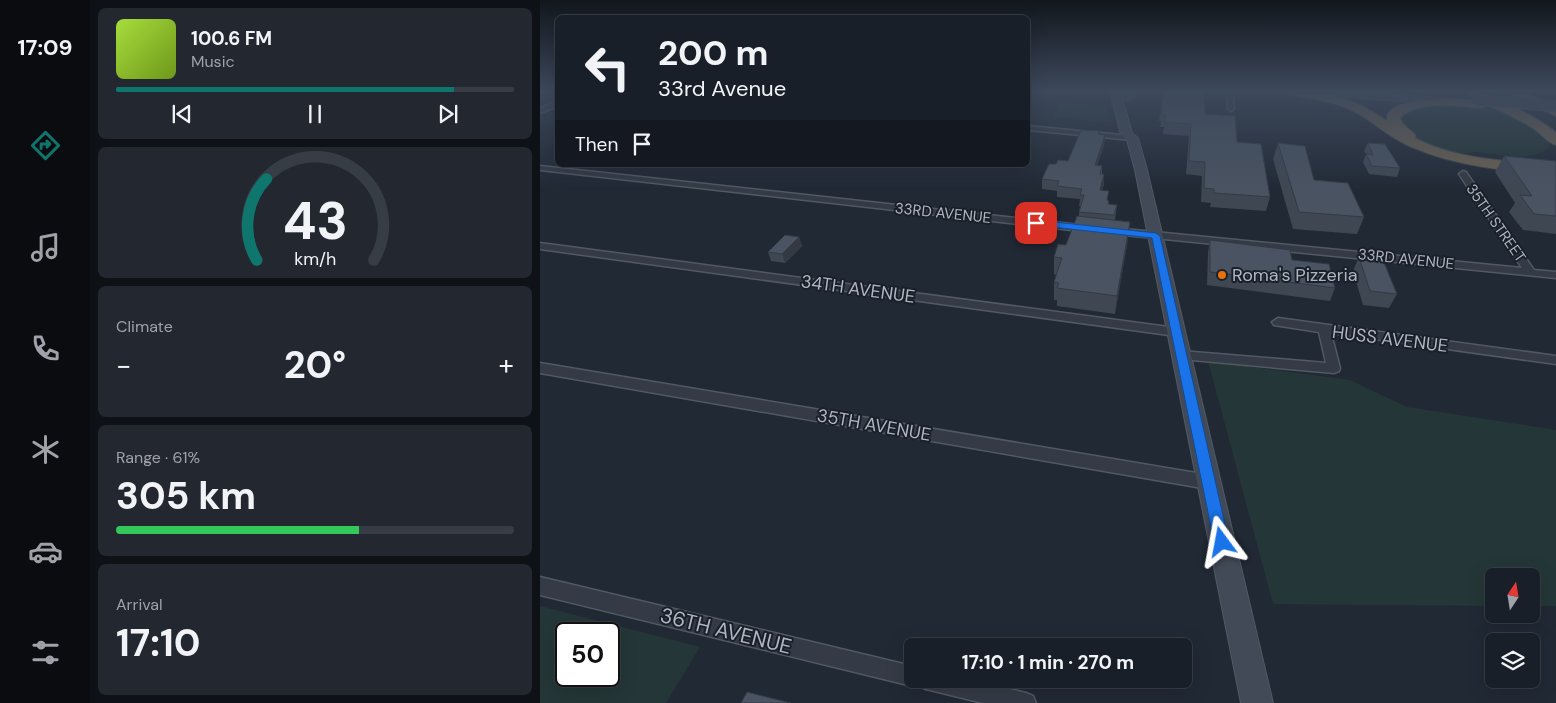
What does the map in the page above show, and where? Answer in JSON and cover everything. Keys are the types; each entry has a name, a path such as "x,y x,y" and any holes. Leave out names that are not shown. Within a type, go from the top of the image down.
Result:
{"highway":[{"path":"1381,124 1399,136 1419,146 1446,155 1476,162 1556,170"},
{"path":"1395,124 1403,133 1418,141 1466,156 1521,161 1542,159 1554,150 1553,136 1534,124"}],"main road":[{"path":"1124,124 1127,135 1132,138 1141,170 1257,703"},
{"path":"1132,138 1136,135 1134,124"}],"street":[{"path":"1030,128 1132,138"},
{"name":"33RD AVENUE","path":"540,168 1156,236 1556,275"},
{"name":"35TH STREET","path":"1463,174 1530,272"},
{"name":"34TH AVENUE","path":"540,246 1176,332"},
{"path":"1278,322 1324,328"},
{"name":"HUSS AVENUE","path":"1181,355 1334,368 1324,328 1556,360"},
{"name":"35TH AVENUE","path":"540,368 1208,482"},
{"name":"36TH AVENUE","path":"540,586 904,674"},
{"path":"964,688 1026,703"}],"shaded area":[{"path":"1401,124 1528,124 1549,141 1549,148 1541,153 1523,156 1503,156 1474,152 1459,153 1421,141 1406,132"},
{"path":"1208,361 1350,380 1407,407 1556,430 1556,606 1540,606 1540,568 1485,568 1485,606 1273,604"},
{"path":"540,606 602,622 555,622 555,687 620,687 620,626 700,647 666,703 540,703"}],"building":[{"path":"1188,124 1236,124 1237,142 1261,144 1270,197 1214,193 1214,189 1204,188 1205,162 1189,161 1191,124"},
{"path":"1081,130 1099,131 1098,134 1105,135 1095,165 1102,166 1100,174 1104,174 1100,190 1109,191 1108,204 1117,205 1114,215 1079,212 1084,195 1080,195 1082,189 1057,186 1059,181 1042,179 1049,164 1056,164 1058,160 1068,161"},
{"path":"1278,143 1305,146 1314,180 1348,183 1364,217 1299,212"},
{"path":"1368,143 1385,144 1400,168 1372,166 1366,154 1373,155"},
{"path":"1504,156 1556,161 1556,216 1534,214 1520,195 1532,196"},
{"path":"1077,216 1130,222 1117,296 1057,288 1059,283 1054,282 1062,258 1054,257 1058,244 1066,245"},
{"path":"785,235 799,237 782,254 768,252"},
{"path":"1210,240 1290,250 1292,260 1329,264 1335,288 1210,272"},
{"path":"1359,257 1383,260 1397,294 1370,291"},
{"path":"747,692 791,703 741,703"}],"place":[{"name":"Roma's Pizzeria","path":"1222,275"}],"route":[{"path":"1036,223 1156,236 1172,318 1222,542"}]}
